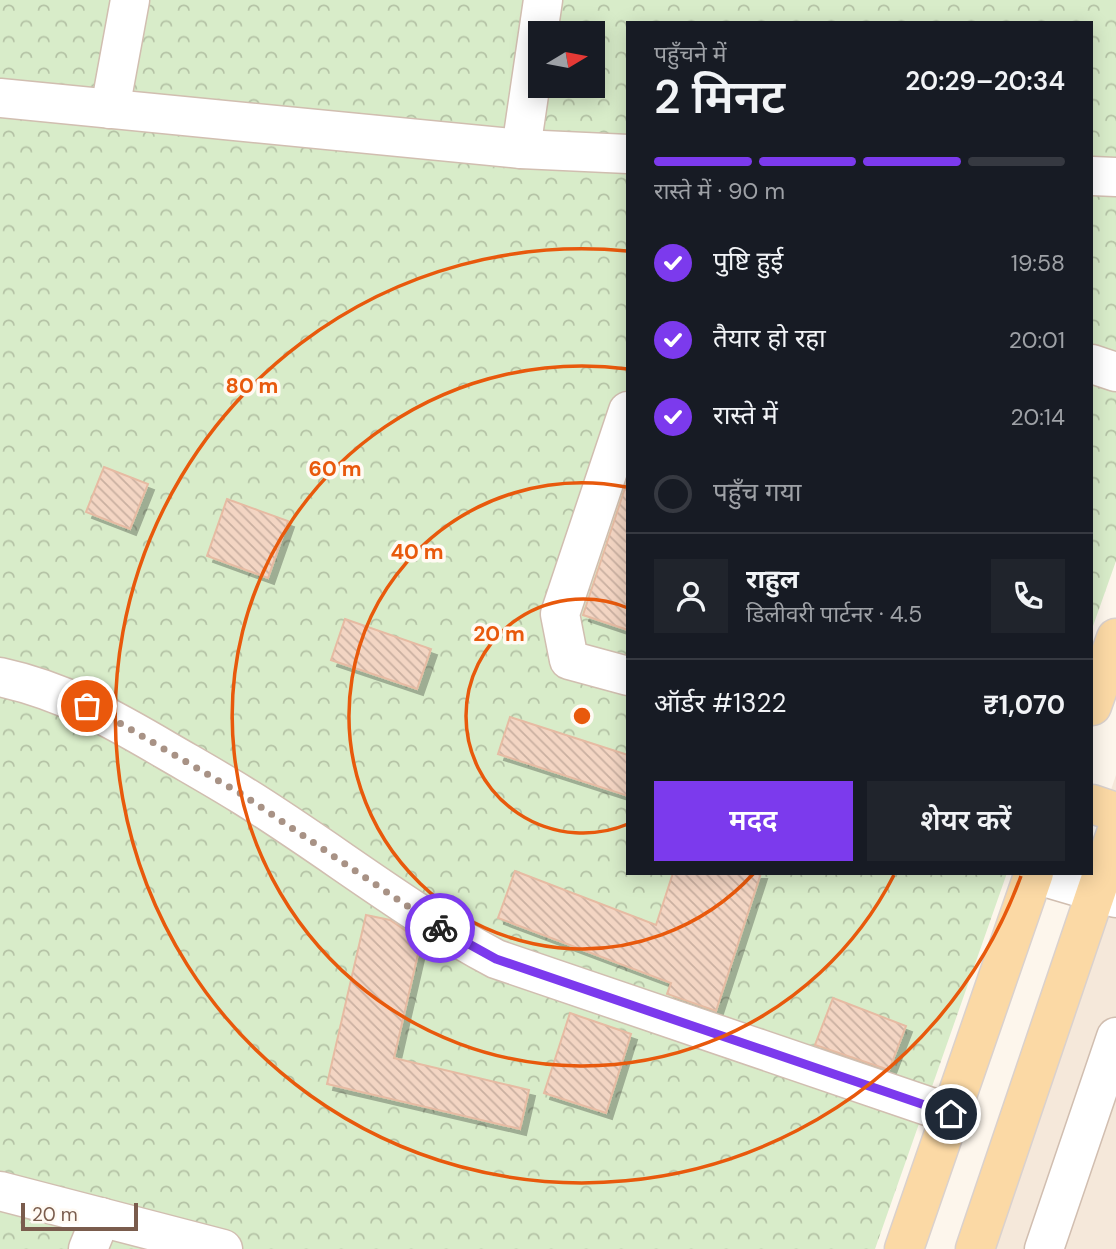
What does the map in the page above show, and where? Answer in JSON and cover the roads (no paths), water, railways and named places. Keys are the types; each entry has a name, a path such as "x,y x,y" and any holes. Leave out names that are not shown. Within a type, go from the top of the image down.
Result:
{"main road":[{"path":"1093,703 1116,638"},
{"path":"1093,804 1116,811"},
{"path":"975,1249 1106,895 1116,833"},
{"path":"904,1249 1033,875"}],"street":[{"path":"110,109 130,0"},
{"path":"522,149 543,0"},
{"path":"0,98 522,149 626,154"},
{"path":"1093,176 1116,177"},
{"path":"1093,364 1116,372"},
{"path":"626,417 560,614 569,660 626,675"},
{"path":"0,677 64,695 111,718 243,795 450,935 496,959 951,1114"},
{"path":"1041,875 1106,895"},
{"path":"1044,1249 1115,1042"},
{"path":"0,1191 94,1233 223,1249"}]}
